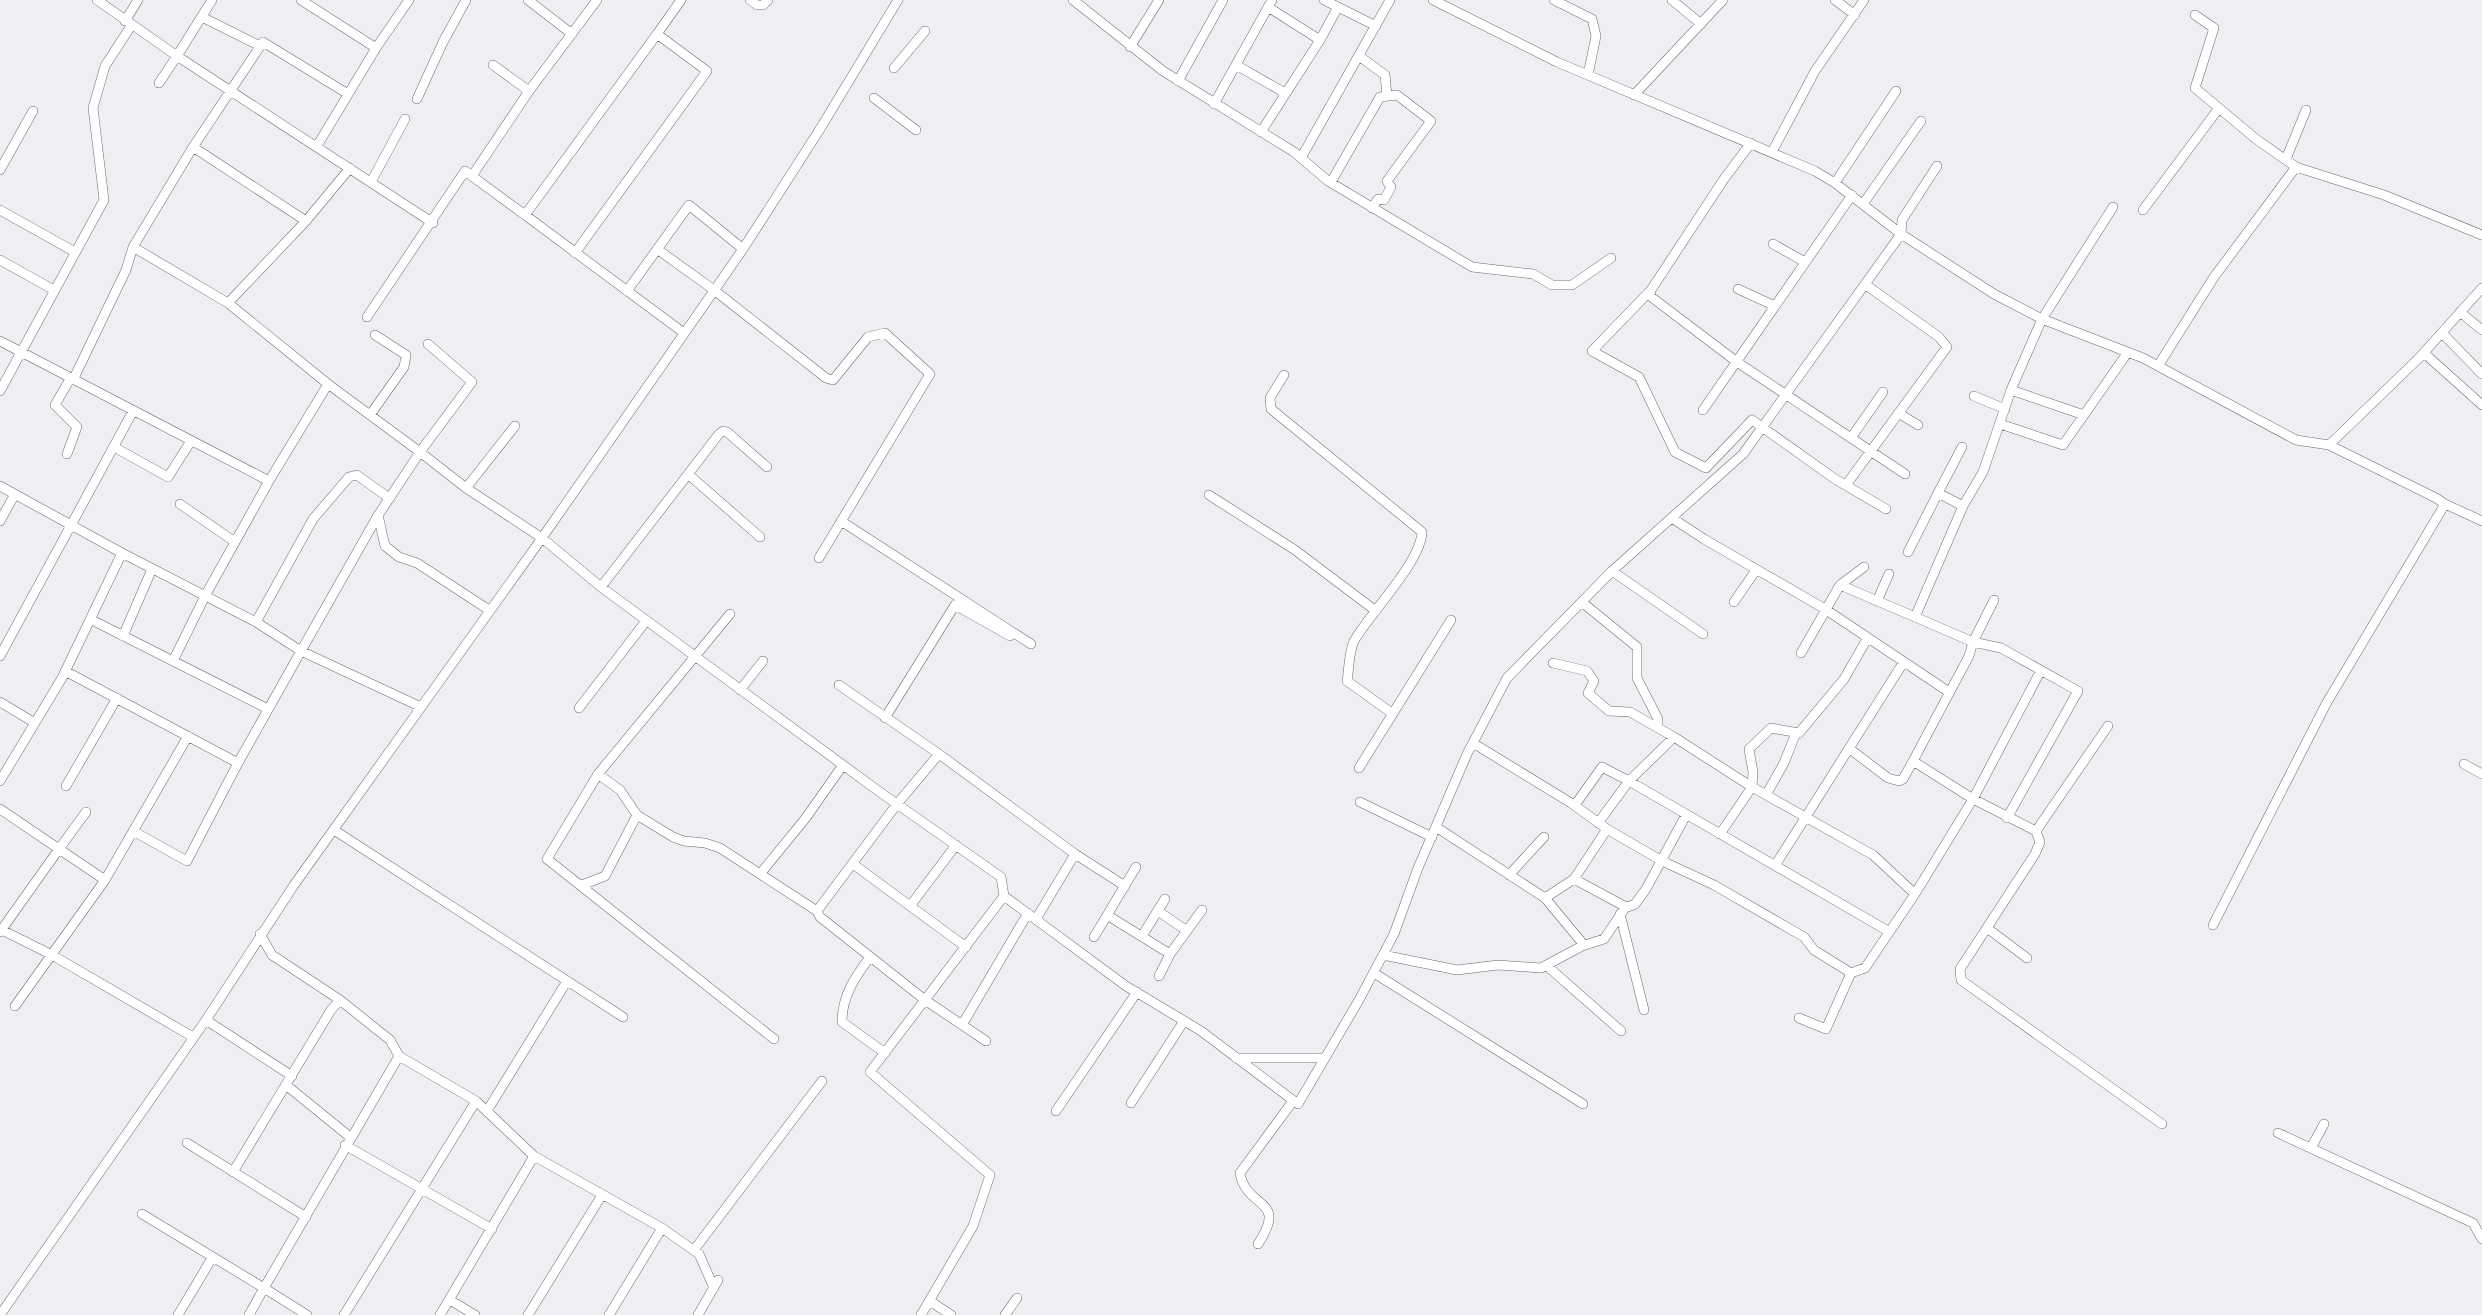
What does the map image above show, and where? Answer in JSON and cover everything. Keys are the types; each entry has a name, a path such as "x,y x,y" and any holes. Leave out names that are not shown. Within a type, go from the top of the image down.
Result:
{"street":[{"path":"97,0 177,56 433,223"},
{"path":"0,391 19,352 104,200 93,108 105,66 138,0"},
{"path":"159,83 212,0"},
{"path":"301,0 376,48"},
{"path":"316,146 376,48 409,0"},
{"path":"417,99 442,42 466,0"},
{"path":"528,0 572,34"},
{"path":"472,176 529,91 597,0"},
{"path":"525,215 681,0"},
{"path":"750,0 757,5 763,5 768,0"},
{"path":"0,1315 206,1020 260,934 542,538 743,249 820,129 898,0"},
{"path":"1073,0 1130,47 1178,81 1301,158 1331,183 1472,267 1533,274 1552,285 1572,285 1611,258"},
{"path":"1130,47 1159,0"},
{"path":"1178,81 1223,0"},
{"path":"1324,0 1376,27"},
{"path":"1301,158 1390,0"},
{"path":"1433,0 1588,75 1772,152 1835,183 1901,234 1994,294 2042,319 2158,366 2296,440 2329,445 2482,521"},
{"path":"1554,0 1592,20 1596,36 1588,75"},
{"path":"1672,0 1701,24"},
{"path":"1634,95 1723,0"},
{"path":"1835,0 1855,15"},
{"path":"1772,152 1815,70 1864,0"},
{"path":"1214,104 1270,4 1320,40"},
{"path":"1261,132 1320,40 1338,7"},
{"path":"2195,15 2214,28 2195,88 2256,139 2296,167 2384,195 2482,235"},
{"path":"202,17 260,46"},
{"path":"894,68 925,31"},
{"path":"575,253 707,70 657,34"},
{"path":"67,454 77,427 55,405 72,379 126,270 133,247 194,147 263,42 348,94"},
{"path":"1359,56 1385,75 1388,95"},
{"path":"493,65 529,91"},
{"path":"1236,65 1285,93"},
{"path":"1835,183 1896,91"},
{"path":"1331,183 1380,98 1397,95 1431,121 1387,182 1391,187 1389,195 1384,200 1378,199 1372,208"},
{"path":"874,98 916,130"},
{"path":"2143,210 2219,108"},
{"path":"2286,159 2306,110"},
{"path":"0,170 33,111"},
{"path":"371,182 405,118"},
{"path":"1863,204 1921,121"},
{"path":"1751,143 1724,179 1651,290 1592,351 1639,377 1675,452 1706,468 1752,420 1846,485 1886,509"},
{"path":"194,147 306,221"},
{"path":"133,247 228,303 328,384 466,488 542,538 601,588 1001,877 1004,896 1137,992 1184,1021 1298,1104 1395,934 1436,827 1473,743 1507,678 1612,571 1743,454 1901,234 1902,220 1937,166"},
{"path":"2158,366 2214,277 2296,167"},
{"path":"228,303 306,221 350,168"},
{"path":"368,317 433,223 465,171 684,333"},
{"path":"1703,410 1852,195"},
{"path":"627,291 688,205 743,249"},
{"path":"1915,617 1963,506 1983,472 2011,390 2042,319 2113,207"},
{"path":"0,210 75,252"},
{"path":"1773,244 1805,262"},
{"path":"657,249 714,290 826,378 833,380 868,337 885,333 930,374 819,558"},
{"path":"0,260 54,290"},
{"path":"1846,485 1947,348 1939,336 1866,285"},
{"path":"2329,445 2424,353 2482,288"},
{"path":"1738,289 1775,306"},
{"path":"1651,290 1650,296 1656,302 1737,362 1905,474"},
{"path":"2460,312 2482,330"},
{"path":"2442,333 2482,374"},
{"path":"370,415 404,367 406,355 375,334"},
{"path":"0,341 269,481"},
{"path":"133,831 187,861 238,763 378,515 420,452 472,382 428,344"},
{"path":"2000,424 2063,445 2127,352"},
{"path":"2424,353 2482,405"},
{"path":"1284,375 1270,398 1271,409 1422,532 1421,541 1397,582 1353,642 1347,681 1393,714"},
{"path":"173,661 205,596 269,481 328,384"},
{"path":"2011,390 2084,415"},
{"path":"1851,438 1882,392"},
{"path":"1974,396 2005,409"},
{"path":"0,656 133,411"},
{"path":"1898,413 1918,425"},
{"path":"466,488 515,426"},
{"path":"601,588 723,431 767,467"},
{"path":"114,447 168,477 191,441"},
{"path":"1908,552 1962,447"},
{"path":"688,474 760,537"},
{"path":"256,622 313,519 350,477 357,476 389,498"},
{"path":"0,486 152,569 256,622 301,651 421,707"},
{"path":"1938,493 1963,506"},
{"path":"0,521 15,494"},
{"path":"1209,495 1295,550 1376,610"},
{"path":"180,504 235,542"},
{"path":"2213,925 2326,704 2445,504"},
{"path":"378,515 385,546 399,557 417,562 489,610"},
{"path":"1672,518 1825,609 1949,692"},
{"path":"841,521 1031,644"},
{"path":"0,781 65,671 122,553"},
{"path":"1801,653 1840,585 1864,567"},
{"path":"123,636 152,569"},
{"path":"1734,602 1756,570"},
{"path":"1612,571 1703,634"},
{"path":"1877,601 1889,574"},
{"path":"1840,585 1974,642 2001,648 2040,672 2078,691 2007,818"},
{"path":"1850,749 1888,778 1899,781 1904,778 1969,656 1994,600"},
{"path":"1583,603 1637,647 1637,678 1658,719 1657,726"},
{"path":"885,718 955,605 1014,639"},
{"path":"730,614 598,774 547,859 774,1039"},
{"path":"90,619 268,709"},
{"path":"1359,768 1451,620"},
{"path":"579,708 646,621"},
{"path":"1720,834 1752,787 1753,772 1749,749 1771,728 1799,733 1844,679 1868,639"},
{"path":"740,690 763,661"},
{"path":"1553,663 1587,670 1594,681 1588,693 1609,711 1630,712 1657,726 1752,787 1873,855 1915,894"},
{"path":"1776,864 1904,663"},
{"path":"65,671 238,763"},
{"path":"1799,1018 1826,1029 1851,974 1865,968 1915,894 1973,799 2040,672"},
{"path":"839,685 939,754 1075,854 1125,886"},
{"path":"66,786 117,698"},
{"path":"0,702 34,723"},
{"path":"2036,831 2108,726"},
{"path":"1766,795 1784,763 1796,733"},
{"path":"15,1006 105,880 188,736"},
{"path":"1545,898 1574,879 1629,781 1674,737"},
{"path":"1473,743 1575,805 1602,826 1662,861 1714,885 1804,937 1814,950 1851,974"},
{"path":"817,911 897,804 939,754"},
{"path":"1913,761 1973,799 2036,831 2040,842 2035,854 1960,969 1961,980 2162,1124"},
{"path":"2464,764 2482,774"},
{"path":"760,874 805,819 843,765"},
{"path":"1575,805 1602,767 1776,864 1888,931"},
{"path":"598,774 620,790 637,815 673,837 720,848 817,911 820,917 925,1000 986,1041"},
{"path":"1360,802 1432,837"},
{"path":"1,812 105,880"},
{"path":"86,812 1,931 52,955 193,1036"},
{"path":"582,885 605,876 637,815"},
{"path":"1383,955 1457,970 1498,965 1541,968 1584,945 1604,939 1623,911 1635,904 1662,861 1686,815"},
{"path":"1436,827 1545,898 1584,945"},
{"path":"334,830 623,1017"},
{"path":"1509,875 1544,837"},
{"path":"910,906 956,845"},
{"path":"962,1025 1075,854"},
{"path":"852,864 966,947"},
{"path":"1094,936 1136,867"},
{"path":"1574,879 1623,911 1644,1010"},
{"path":"921,1315 973,1226 990,1175 870,1072 1004,896"},
{"path":"1142,936 1165,899"},
{"path":"1159,976 1170,954 1202,910"},
{"path":"1158,911 1187,932"},
{"path":"1107,915 1170,954"},
{"path":"1987,928 2027,958"},
{"path":"260,934 272,955 340,1000 390,1040 399,1056 476,1101 534,1156 662,1228 699,1254 716,1284 698,1315"},
{"path":"870,957 854,979 842,1006 842,1022 885,1053"},
{"path":"1546,965 1621,1031"},
{"path":"1374,973 1583,1104"},
{"path":"487,1111 567,981"},
{"path":"1056,1111 1137,992"},
{"path":"233,1172 331,1010 340,1000"},
{"path":"206,1020 292,1076"},
{"path":"1131,1103 1184,1021"},
{"path":"249,1315 399,1056"},
{"path":"1236,1058 1325,1058"},
{"path":"694,1251 822,1081"},
{"path":"286,1085 348,1141 421,1188 492,1229"},
{"path":"344,1315 476,1101"},
{"path":"1258,1245 1268,1230 1271,1220 1267,1209 1242,1185 1240,1173 1293,1101"},
{"path":"2311,1148 2324,1124"},
{"path":"2278,1133 2473,1223 2482,1239"},
{"path":"187,1143 306,1217"},
{"path":"440,1315 534,1156"},
{"path":"528,1315 602,1195"},
{"path":"142,1214 307,1315"},
{"path":"609,1315 662,1228"},
{"path":"178,1315 212,1257"},
{"path":"1005,1315 1017,1298"},
{"path":"450,1300 475,1315"},
{"path":"930,1301 951,1315"}]}
